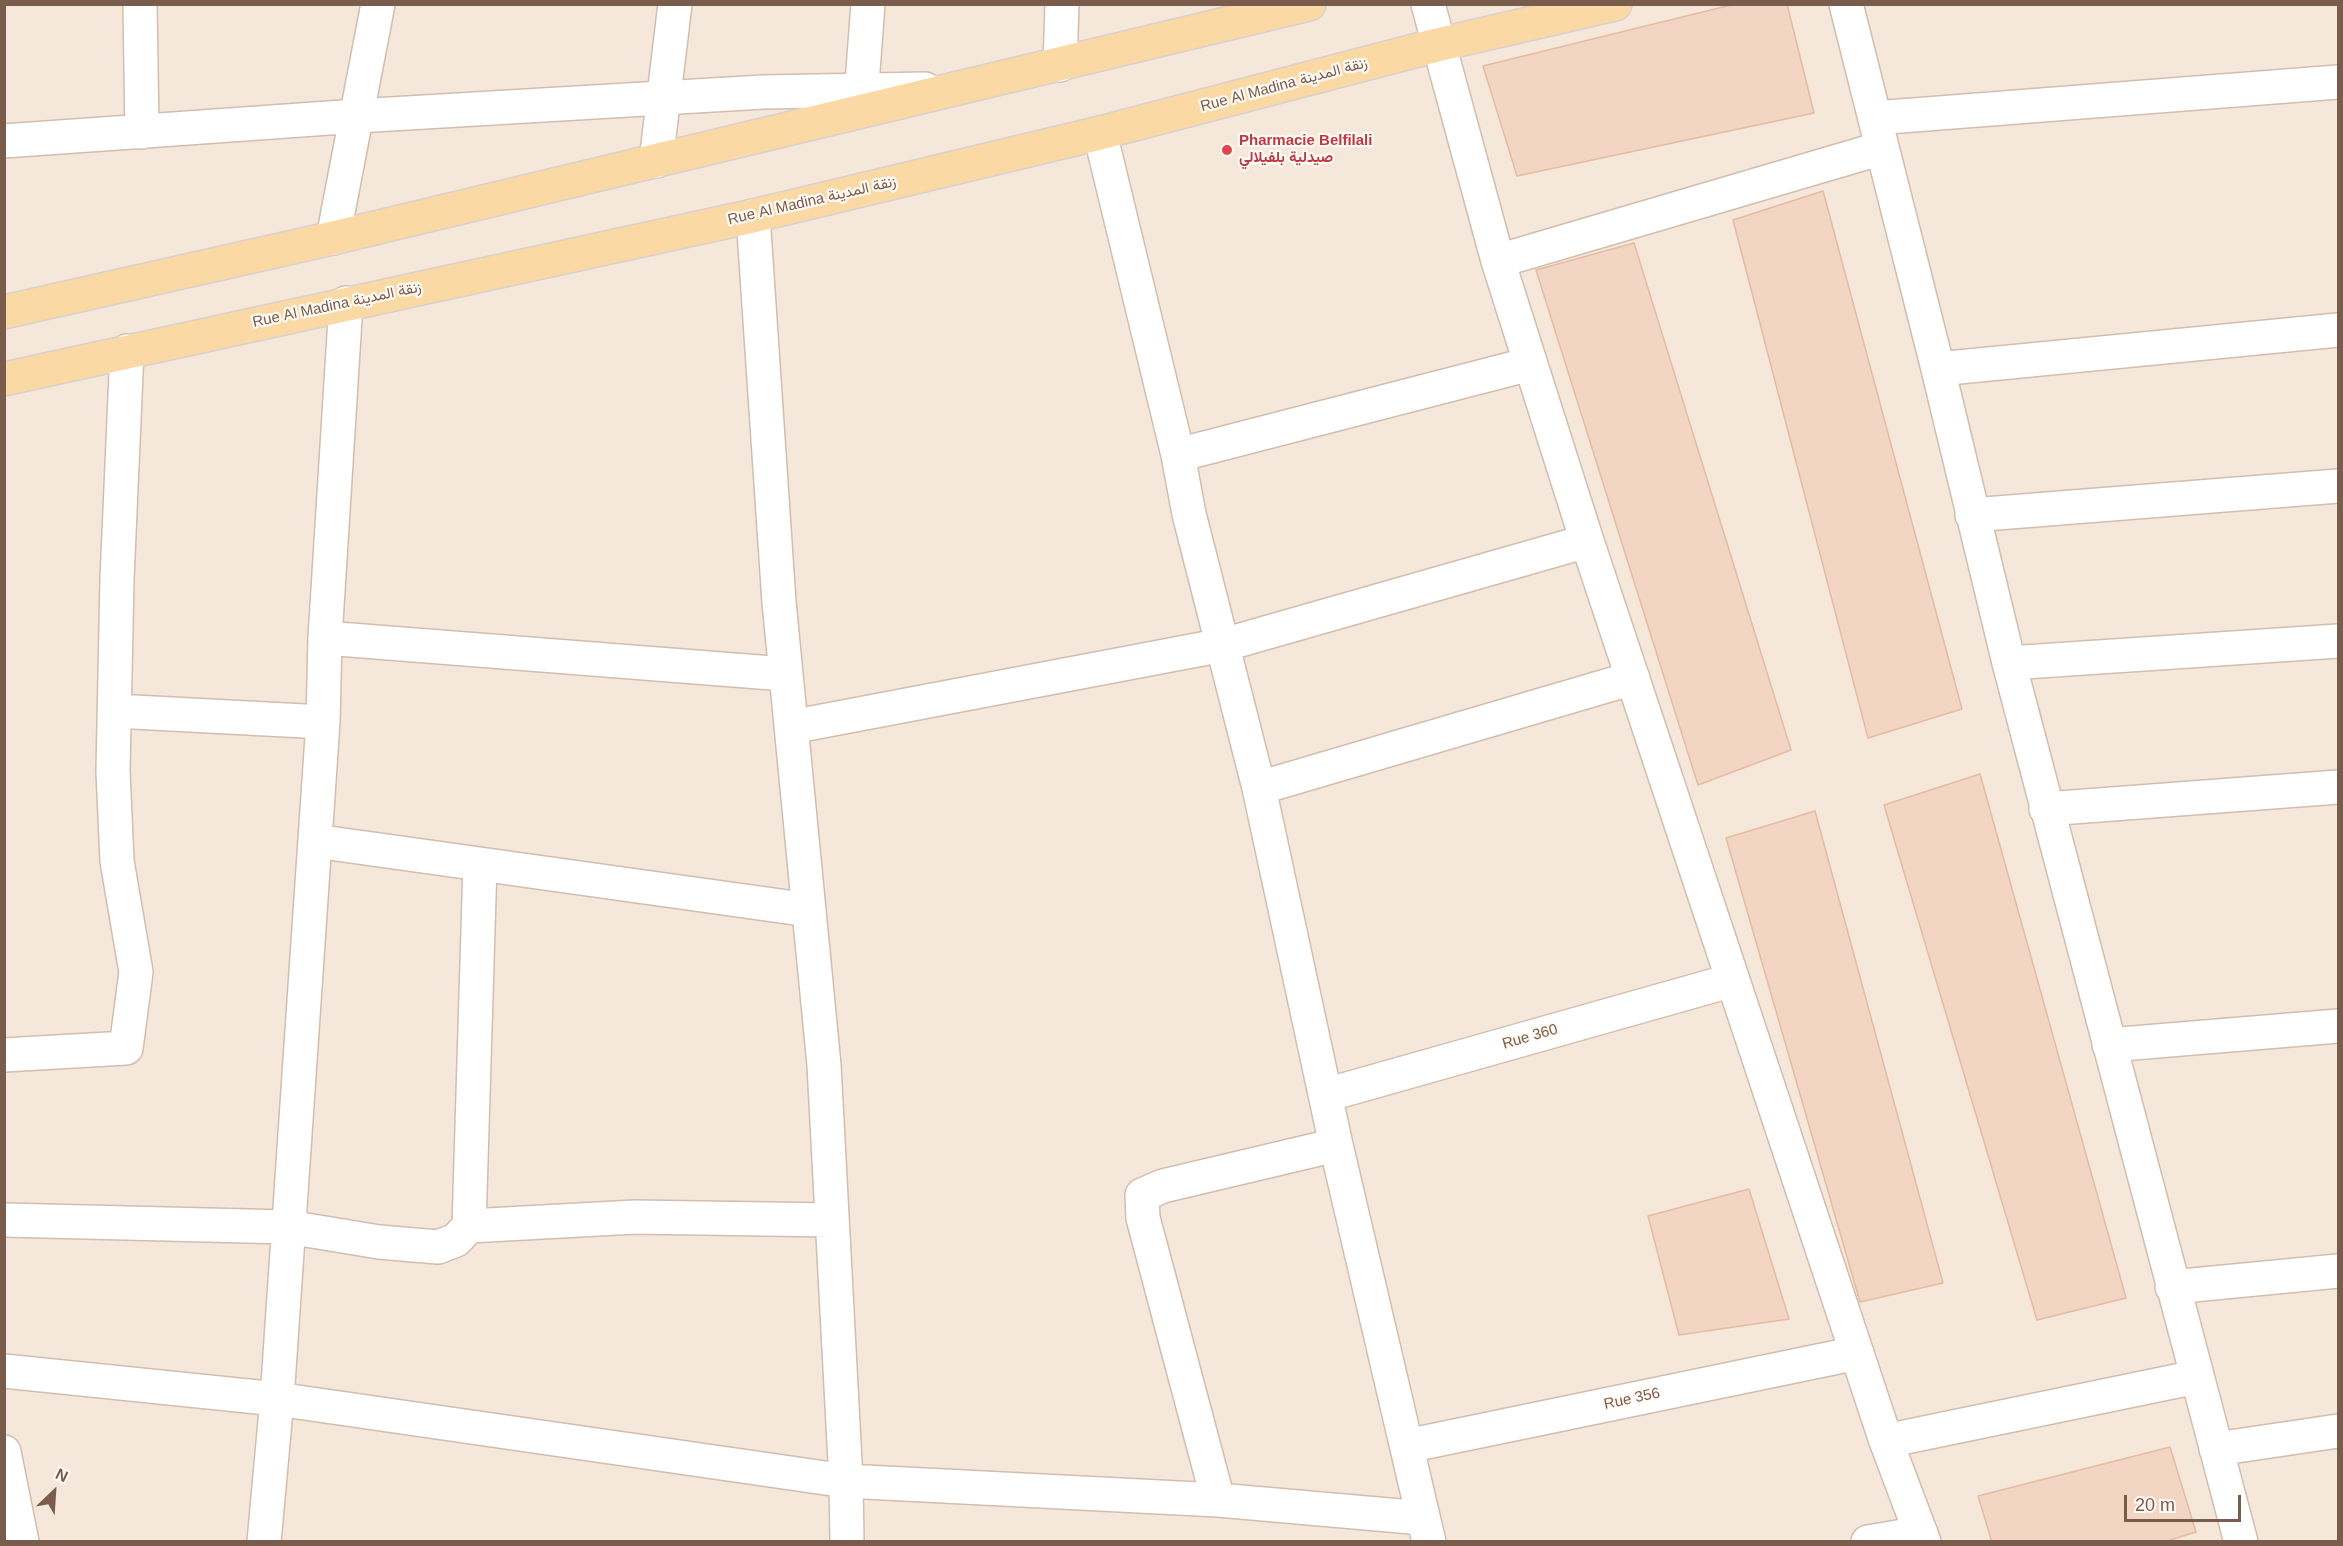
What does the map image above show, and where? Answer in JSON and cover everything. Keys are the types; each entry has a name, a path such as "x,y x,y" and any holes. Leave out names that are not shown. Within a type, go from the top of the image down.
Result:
{"main road":[{"path":"4,312 656,162 861,102 962,88 1060,65 1252,11 1309,4"},
{"name":"Rue Al Madina زنقة المدينة","path":"4,379 753,216 1101,133 1437,45 1615,4"}],"street":[{"path":"140,4 142,132"},
{"path":"333,238 378,4"},
{"path":"656,162 675,4"},
{"path":"4,141 357,116 763,92 861,102 868,4"},
{"path":"1060,65 1062,4"},
{"path":"1428,4 1437,45 1498,261 1587,541 1886,1441 1922,1537 1868,1542"},
{"path":"1846,4 1938,369 2008,663 2241,1542"},
{"path":"1498,261 1878,133 2338,82"},
{"path":"4,1371 277,1399 846,1480 1218,1500 1426,1530 1336,1145 1259,788 1189,514 1178,455 1101,133"},
{"path":"753,216 785,674 824,1065 846,1480 847,1542"},
{"path":"264,1542 277,1399 323,722 325,638 346,303"},
{"path":"1938,369 2338,330"},
{"path":"4,1055 126,1048 136,972 117,861 113,771 117,579 127,351"},
{"path":"1178,455 1530,364"},
{"path":"1972,515 2338,486"},
{"path":"791,727 1223,645 1587,541"},
{"path":"325,638 785,674"},
{"path":"2008,663 2338,641"},
{"path":"1259,788 1633,678"},
{"path":"115,711 323,722"},
{"path":"2046,809 2338,787"},
{"path":"315,841 809,909"},
{"path":"4,1220 288,1227 379,1242 438,1247 456,1240 469,1226 480,864"},
{"name":"Rue 360","path":"1326,1095 1733,980"},
{"path":"2109,1045 2338,1026"},
{"path":"1218,1500 1143,1218 1142,1195 1163,1186 1336,1145"},
{"path":"469,1226 635,1217 832,1220"},
{"path":"2172,1287 2338,1271"},
{"name":"Rue 356","path":"1407,1446 1857,1353"},
{"path":"1886,1441 2196,1377"},
{"path":"2216,1449 2338,1431"},
{"path":"4,1452 22,1542"}],"shaded area":[{"path":"5,5 2338,5 2338,1541 5,1541"}],"building":[{"path":"1735,4 1787,4 1814,113 1517,176 1483,66"},
{"path":"1823,191 1962,709 1868,738 1733,220"},
{"path":"1634,243 1791,750 1698,785 1536,270"},
{"path":"1980,774 2126,1298 2037,1320 1884,805"},
{"path":"1815,811 1943,1283 1860,1302 1726,838"},
{"path":"1749,1189 1789,1319 1679,1335 1648,1216"},
{"path":"2170,1447 2196,1532 2164,1542 1992,1542 1978,1496"}],"place":[{"name":"Pharmacie Belfilali صيدلية بلفيلالي","path":"1227,150"}]}
